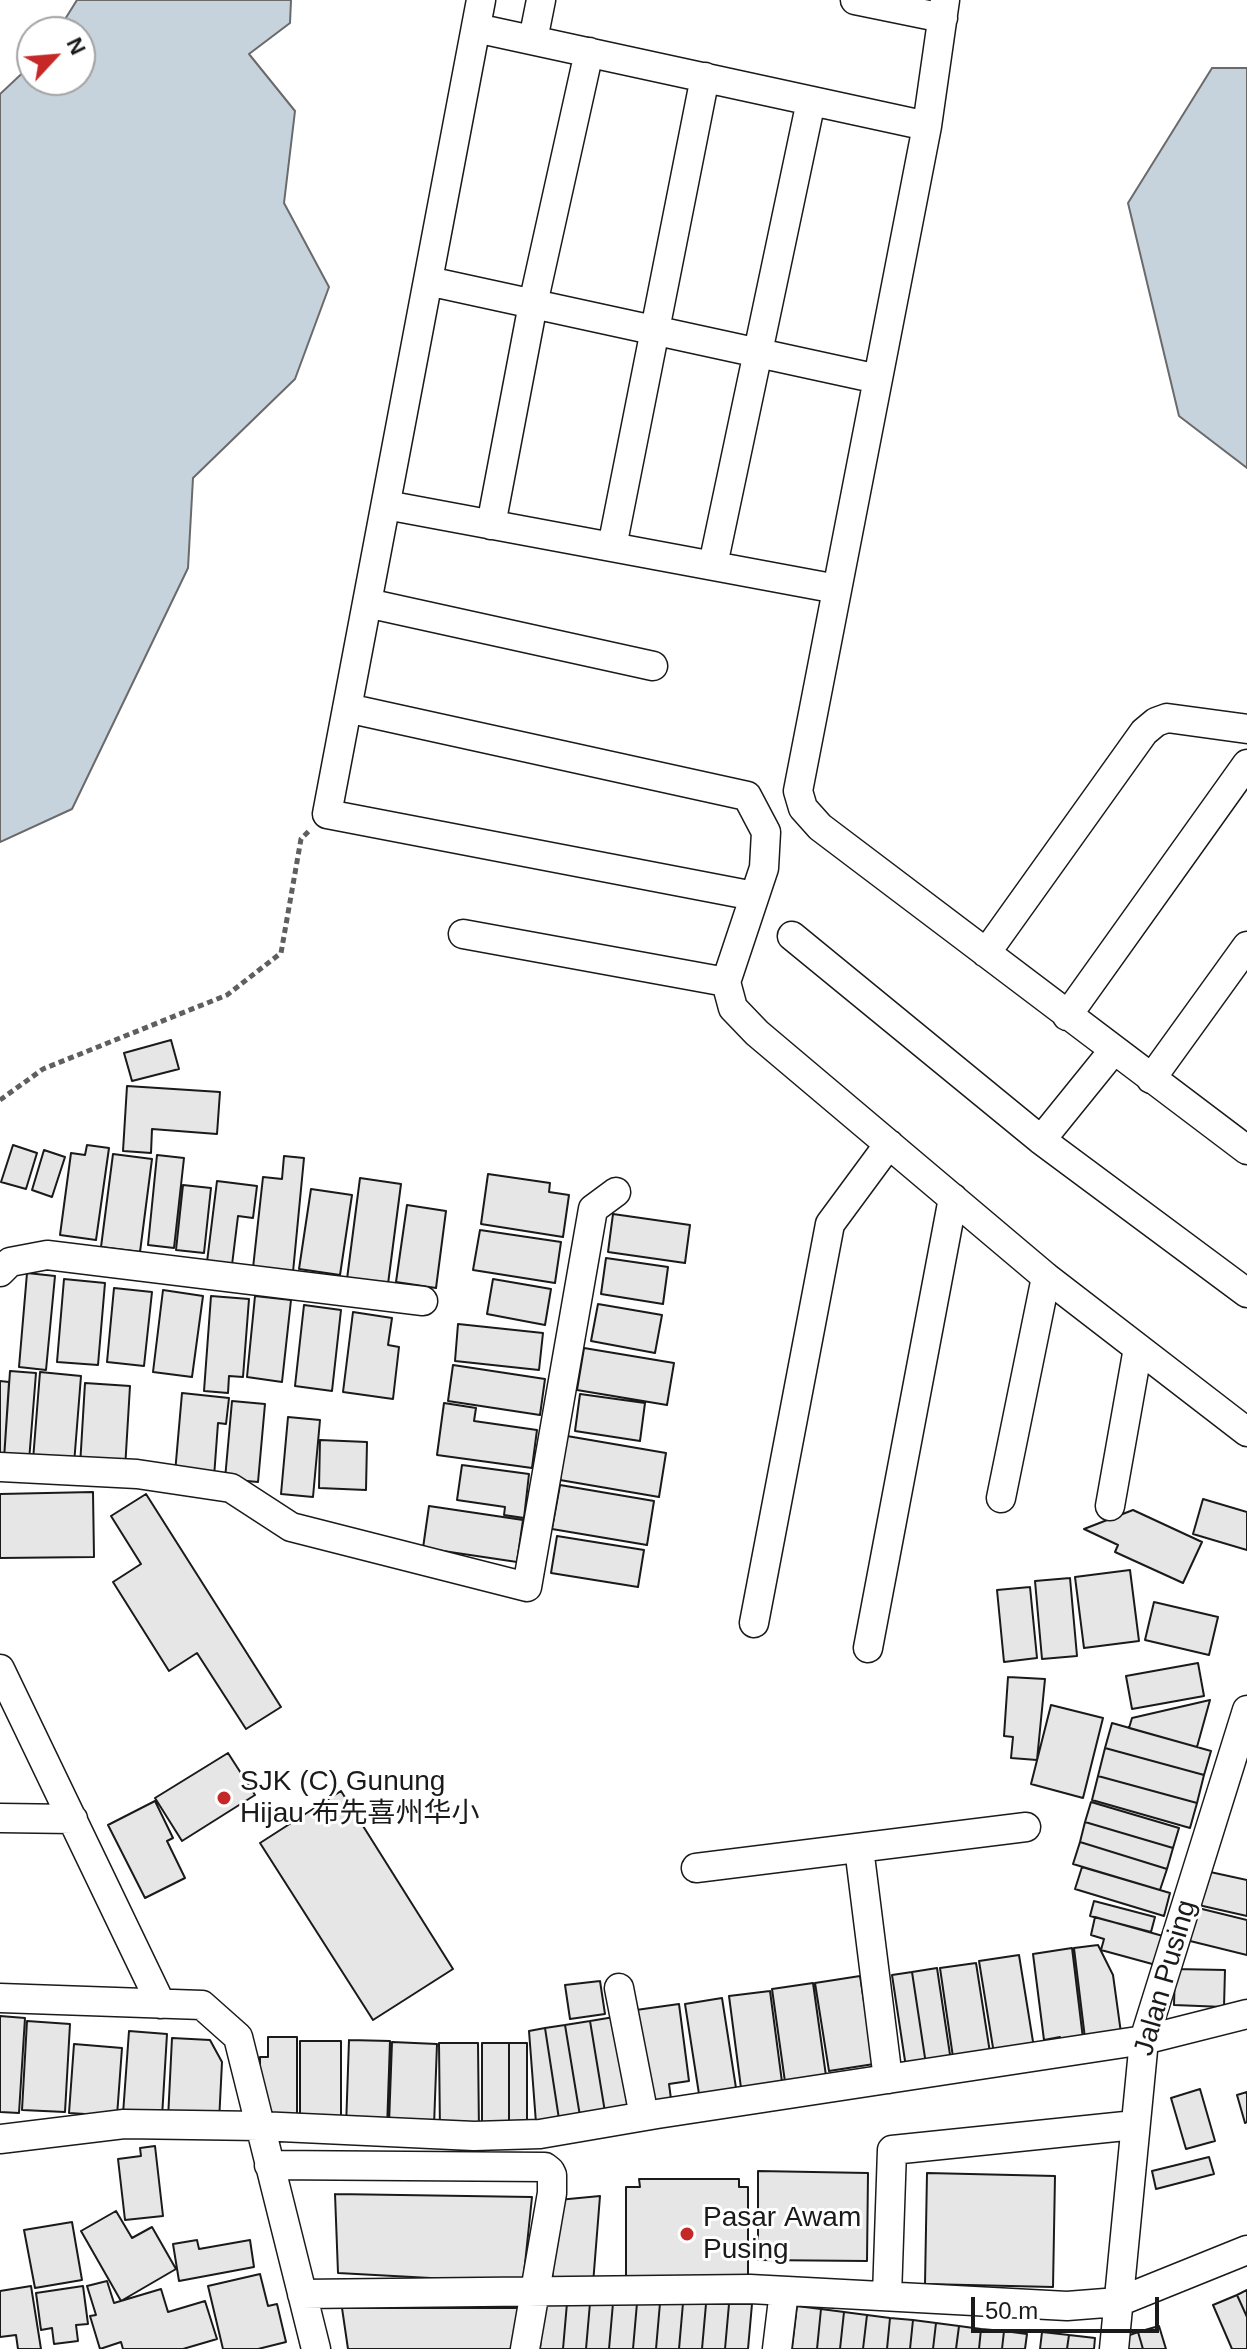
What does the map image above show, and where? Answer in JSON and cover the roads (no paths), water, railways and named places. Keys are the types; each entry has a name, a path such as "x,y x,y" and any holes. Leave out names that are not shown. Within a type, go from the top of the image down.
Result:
{"street":[{"path":"533,40 541,0"},
{"path":"855,0 944,9 927,126 798,791 803,808 820,827 1113,1051 1243,1139"},
{"path":"754,896 327,814 479,14 533,40 927,126"},
{"path":"491,525 533,304 589,52"},
{"path":"612,547 705,77"},
{"path":"713,565 811,101"},
{"path":"428,281 878,379"},
{"path":"386,505 837,589"},
{"path":"367,603 653,666"},
{"path":"347,708 747,796 766,832 764,868 726,982 733,1008 757,1033 1046,1277 1247,1432"},
{"path":"986,953 1144,732 1167,718 1247,729"},
{"path":"1067,1016 1247,764"},
{"path":"463,934 726,982"},
{"path":"792,936 1041,1140 1247,1293"},
{"path":"1151,1079 1247,946"},
{"path":"1041,1140 1113,1051"},
{"path":"754,1623 830,1224 889,1144"},
{"path":"0,1467 137,1474 231,1488 291,1527 527,1587 593,1209 616,1192"},
{"path":"868,1648 953,1198"},
{"path":"0,1272 10,1262 47,1255 423,1301"},
{"path":"1001,1498 1046,1277"},
{"path":"1110,1506 1138,1348"},
{"path":"0,1669 161,2004"},
{"name":"Jalan Pusing","path":"1114,2349 1144,2040 1247,1710"},
{"path":"0,1818 73,1819"},
{"path":"696,1868 1026,1827"},
{"path":"859,1848 888,2079"},
{"path":"619,1988 644,2116"},
{"path":"0,1998 202,2005 238,2037 316,2349"},
{"path":"0,2139 124,2124 259,2126 474,2136 540,2134 1144,2040 1247,2014"},
{"path":"887,2296 892,2150 1135,2125"},
{"path":"269,2165 545,2167 552,2175 552,2193 525,2349"},
{"path":"302,2294 750,2289 1067,2306 1118,2302 1247,2250"},
{"path":"777,2349 784,2291"}],"place":[{"name":"SJK (C) Gunung Hijau 布先喜州华小","path":"224,1798"},
{"name":"Pasar Awam Pusing","path":"687,2234"}]}
